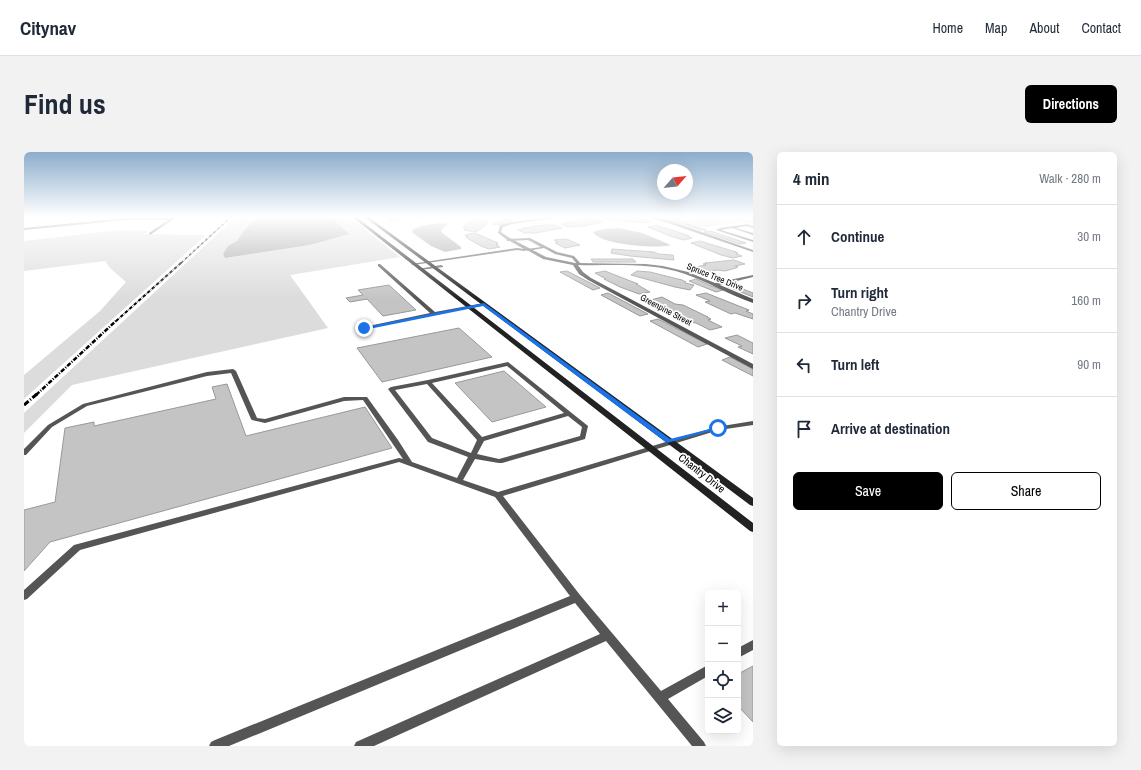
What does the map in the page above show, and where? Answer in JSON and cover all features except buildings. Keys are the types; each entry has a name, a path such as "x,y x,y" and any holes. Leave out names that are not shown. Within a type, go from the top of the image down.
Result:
{"street":[{"name":"Chantry Drive","path":"388,244 753,528"},
{"name":"Chantry Drive","path":"402,244 753,503"},
{"name":"Spruce Tree Drive","path":"515,244 545,258 577,264 659,266 686,273 753,301"},
{"path":"732,244 753,251"},
{"path":"413,264 516,249 528,250"},
{"path":"420,269 522,253 528,250"},
{"name":"Greenpine Street","path":"577,264 578,270 583,275 596,283 753,366"},
{"path":"715,285 753,276"}],"lane":[{"path":"538,244 556,253 573,257 577,264"},
{"path":"528,250 545,247"},
{"path":"379,265 434,314"},
{"path":"364,328 484,304"},
{"path":"508,364 569,414 584,426 583,437 499,460 472,456 430,440 391,389 508,364"},
{"path":"24,454 50,426 85,405 207,374 233,371 254,419 265,421 344,399 365,398 396,442 409,464"},
{"path":"428,382 481,440"},
{"path":"459,481 481,440 569,414"},
{"path":"498,495 718,428 753,423"},
{"path":"24,596 77,547 399,460 498,495 577,598 700,746"},
{"path":"215,746 577,598"},
{"path":"360,746 608,636"},
{"path":"741,651 753,645"},
{"path":"660,698 705,672"}],"shaded area":[{"path":"24,244 196,244 24,399 24,375 100,311 126,282 110,268 105,261 24,271"},
{"path":"207,244 233,244 228,247 223,254 225,258 314,244 383,244 400,257 290,275 328,328 72,385 24,433 24,413"},
{"path":"232,244 315,244 225,258 223,254 228,246"},
{"path":"428,244 457,244 461,247 461,249 445,252"},
{"path":"622,244 671,245 642,246"}],"railway":[{"path":"181,263 202,244"},
{"path":"116,321 182,262"},
{"path":"36,395 117,320"},
{"path":"24,405 37,394"}],"route":[{"path":"364,328 484,304 669,442 718,428"}]}
